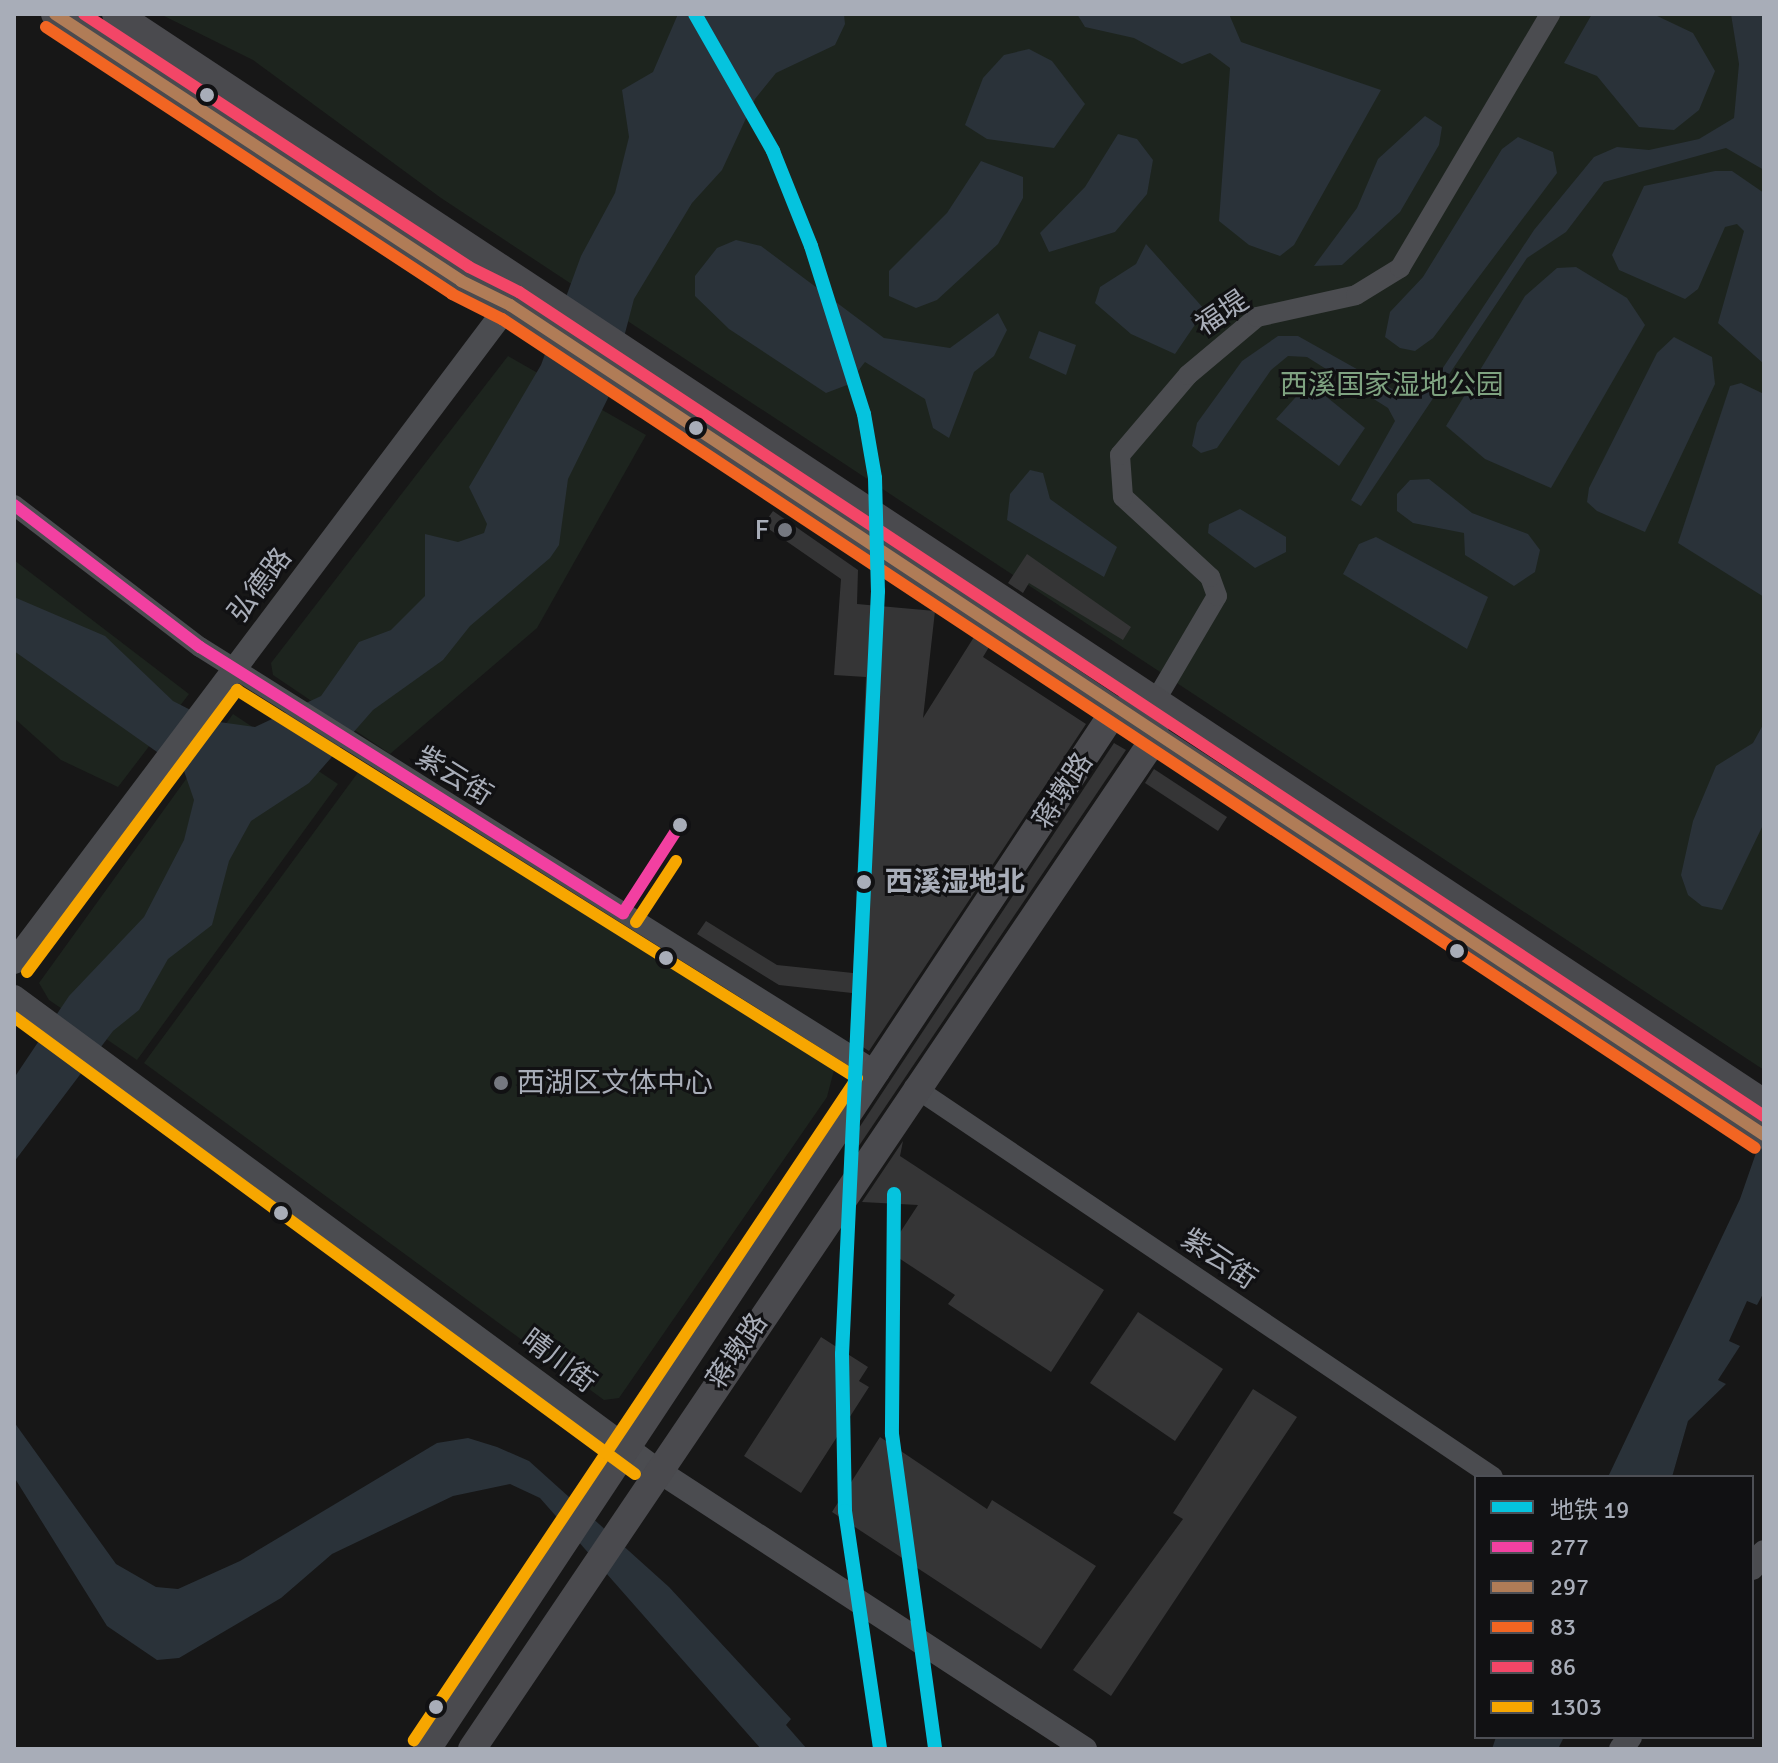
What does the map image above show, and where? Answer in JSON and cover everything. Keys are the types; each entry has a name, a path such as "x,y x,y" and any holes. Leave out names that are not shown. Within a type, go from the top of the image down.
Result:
{"main road":[{"path":"55,14 461,281 517,294"},
{"path":"116,14 517,294 634,372 1154,703 1761,1117"},
{"path":"634,372 1114,712 1761,1117"},
{"path":"1114,712 1154,703"},
{"path":"1154,703 1155,738"},
{"name":"蒋墩路","path":"427,1749 879,1073 1114,712"},
{"name":"蒋墩路","path":"480,1747 634,1504 914,1087 1155,738"}],"street":[{"name":"福堤","path":"1154,703 1217,596 1210,577 1123,497 1120,455 1188,375 1257,317 1356,295 1400,268 1550,14"},
{"name":"弘德路","path":"14,962 517,294"},
{"name":"紫云街","path":"14,505 275,697 879,1073"},
{"name":"晴川街","path":"23,1004 628,1450 1085,1749"},
{"name":"紫云街","path":"914,1087 1490,1475"}],"green space":[{"name":"西溪国家湿地公园","path":"160,14 1764,14 1764,1070 441,198 253,60"},
{"path":"508,356 646,435 537,628 390,754 273,675 271,663"},
{"path":"14,560 189,694 118,787 61,760 14,718"},
{"path":"233,714 338,784 137,1060 49,1000 39,983"},
{"name":"西湖区文体中心","path":"362,767 834,1070 827,1097 619,1398 604,1400 144,1063"}],"shaded area":[{"path":"678,14 844,14 845,24 835,45 776,73 755,99 722,170 692,203 634,299 608,398 568,479 559,545 550,558 470,626 443,660 373,710 309,783 251,821 229,861 212,925 168,959 139,1010 113,1031 14,1162 14,1078 69,996 144,917 184,840 194,800 184,771 14,651 14,597 105,636 173,701 212,721 255,727 321,696 359,642 391,630 425,596 425,534 458,542 484,533 487,524 469,487 541,365 581,256 615,193 629,137 622,90 653,72"},
{"path":"1077,14 1229,14 1241,42 1381,90 1294,245 1280,256 1249,245 1219,221 1230,68 1210,53 1182,64 1134,38 1085,27"},
{"path":"1592,14 1653,14 1693,33 1715,71 1699,110 1674,130 1639,127 1597,76 1564,63"},
{"path":"1731,14 1764,14 1764,170 1726,148 1604,182 1566,232 1527,258 1361,506 1351,500 1395,421 1388,408 1307,357 1288,356 1271,370 1217,448 1201,453 1192,446 1197,423 1242,361 1278,336 1298,336 1403,395 1427,392 1534,230 1594,157 1617,147 1649,150 1699,139 1734,118 1739,64"},
{"path":"1029,49 1052,61 1085,104 1054,148 987,139 965,125 983,78 1004,55"},
{"path":"1425,116 1442,127 1439,145 1400,212 1342,265 1314,266 1357,208 1378,159"},
{"path":"1118,134 1137,139 1153,160 1147,194 1115,232 1049,252 1040,233 1085,187"},
{"path":"1518,137 1553,152 1557,173 1433,338 1415,351 1400,348 1385,337 1390,312 1423,277 1502,149"},
{"path":"981,161 1023,177 1023,198 998,244 937,300 916,308 889,296 889,271 947,213"},
{"path":"1715,171 1732,171 1764,193 1764,364 1718,323 1744,231 1737,224 1725,227 1698,289 1685,299 1619,270 1612,255 1644,186"},
{"path":"736,240 761,246 884,338 950,348 998,313 1007,330 994,356 974,372 949,438 933,428 925,399 865,362 847,385 826,393 729,329 695,296 695,276 717,248"},
{"path":"1146,244 1205,310 1175,354 1131,334 1095,303 1100,287 1136,264"},
{"path":"1576,267 1627,298 1645,325 1551,488 1485,459 1446,426 1525,296 1557,268"},
{"path":"1039,331 1076,345 1066,375 1029,358"},
{"path":"1674,337 1712,357 1715,384 1645,532 1597,511 1587,502 1589,488 1657,353"},
{"path":"1741,383 1764,394 1764,597 1678,543 1730,386"},
{"path":"1303,389 1323,394 1365,428 1339,466 1276,419"},
{"path":"1030,470 1043,473 1050,499 1117,547 1104,577 1007,520 1010,494"},
{"path":"1429,479 1472,513 1528,534 1540,550 1535,572 1514,586 1465,555 1464,533 1413,523 1397,511 1397,494 1410,480"},
{"path":"1240,509 1286,537 1286,552 1255,568 1208,533 1209,524"},
{"path":"1376,537 1488,597 1467,649 1343,574 1359,544"},
{"path":"1764,723 1764,823 1722,910 1702,906 1688,895 1681,875 1693,821 1716,766 1753,743"},
{"path":"1764,1130 1764,1292 1757,1305 1747,1301 1729,1341 1740,1346 1718,1380 1726,1384 1688,1421 1673,1475 1609,1475 1740,1199"},
{"path":"14,1422 116,1564 156,1587 178,1589 240,1561 437,1443 468,1438 497,1447 529,1461 669,1587 791,1719 786,1725 807,1749 761,1749 540,1498 510,1484 453,1496 332,1554 281,1598 179,1658 157,1660 107,1626 14,1477"},
{"path":"1495,1739 1563,1739 1558,1749 1492,1749"}],"building":[{"name":"西溪湿地北","path":"773,511 858,570 857,604 935,611 923,718 974,637 989,647 983,657 1086,724 869,1051 850,1039 852,993 779,985 697,934 706,921 777,965 853,973 866,677 834,675 841,579 763,525"},
{"path":"1027,554 1131,627 1123,640 1029,583 1023,593 1008,583"},
{"path":"1114,743 1126,750 844,1168 845,1149"},
{"path":"1154,769 1227,817 1218,831 1145,783"},
{"path":"903,1141 900,1156 1104,1290 1051,1372 948,1304 955,1295 888,1251 918,1205 862,1202"},
{"path":"1138,1312 1223,1369 1175,1441 1090,1383"},
{"path":"821,1337 868,1367 859,1381 869,1387 801,1493 744,1456"},
{"path":"1253,1389 1297,1417 1111,1696 1073,1670 1183,1519 1173,1513"},
{"path":"880,1437 987,1509 992,1500 1096,1566 1041,1649 832,1512"}],"metro line":[{"name":"19","path":"695,14 773,151 811,246 864,414 875,478 878,591 842,1354 845,1511 880,1749"},
{"name":"19","path":"894,1194 892,1434 935,1749"}],"transit line":[{"name":"297","path":"55,14 461,281 510,305 1764,1135"},
{"name":"86","path":"84,14 469,267 519,292 1764,1116"},
{"name":"83","path":"46,27 452,294 502,319 1755,1148"},
{"name":"277","path":"14,505 200,647 623,913"},
{"name":"1303","path":"27,972 237,690 857,1078 414,1740"},
{"name":"277","path":"623,913 680,825"},
{"name":"1303","path":"636,922 676,861"},
{"name":"1303","path":"14,1017 635,1474"}],"place":[{"name":"F","path":"785,530"},
{"name":"西溪湿地北","path":"864,882"},
{"name":"西湖区文体中心","path":"501,1083"}]}
